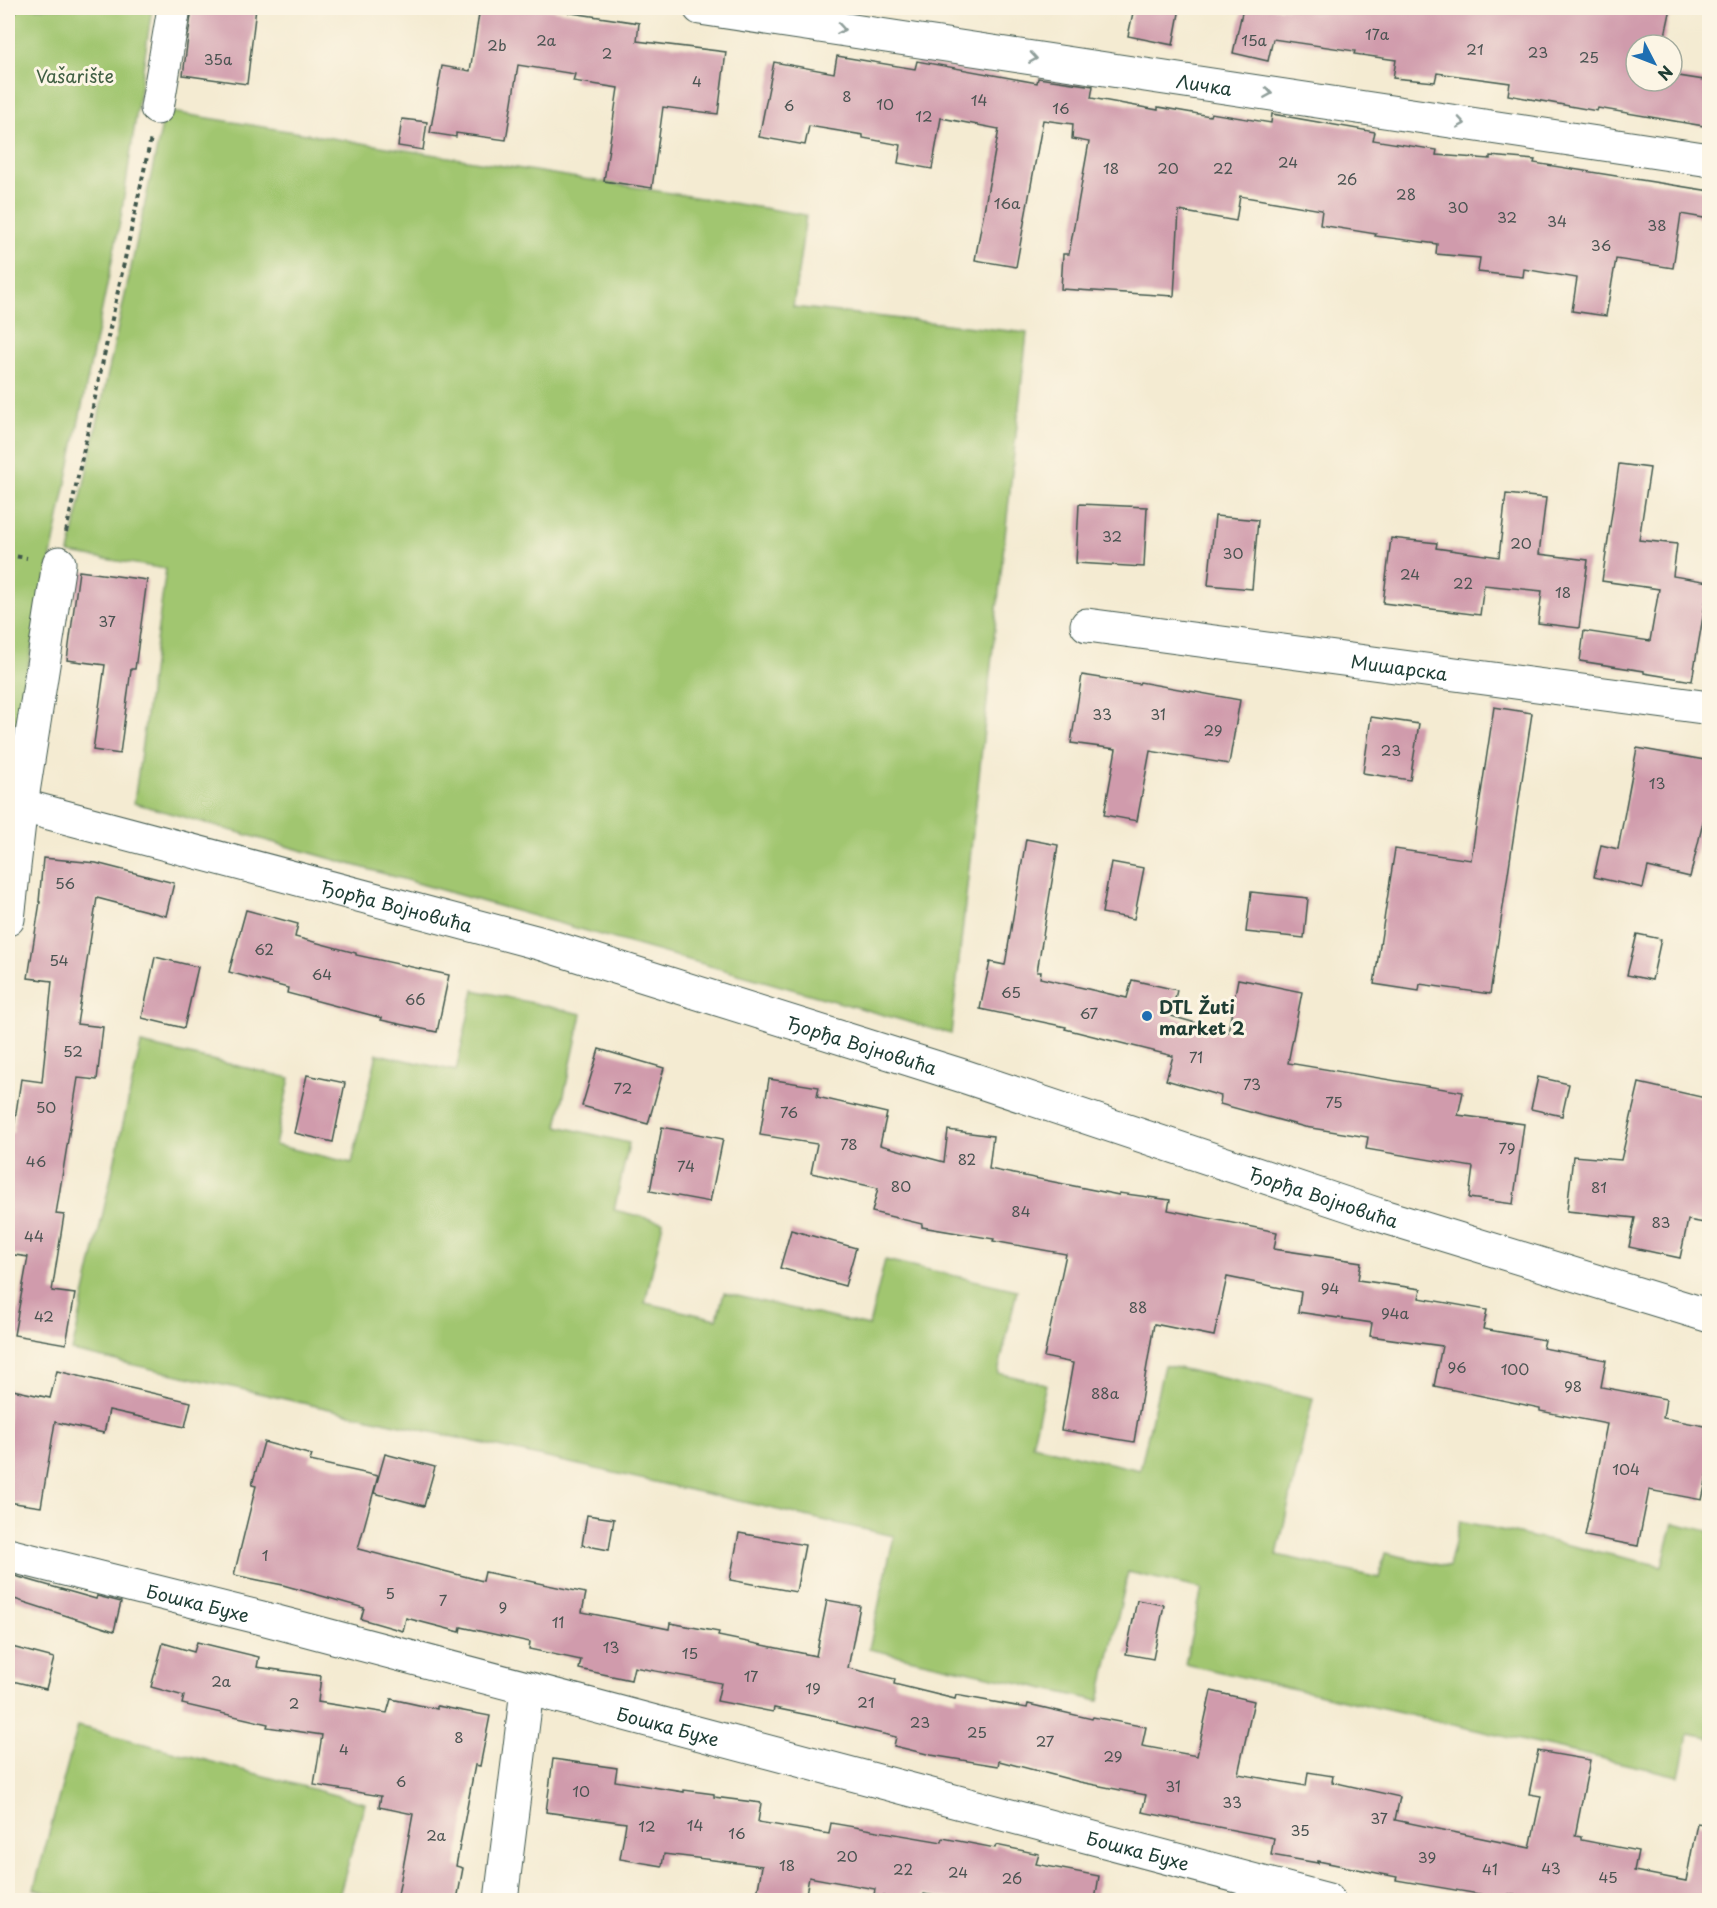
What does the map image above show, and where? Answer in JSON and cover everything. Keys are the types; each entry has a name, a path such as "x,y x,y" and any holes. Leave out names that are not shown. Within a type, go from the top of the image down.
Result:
{"street":[{"path":"157,108 174,8"},
{"name":"Личка","path":"700,8 1710,160"},
{"path":"8,919 14,804 59,563"},
{"name":"Мишарска","path":"1088,625 1710,708"},
{"name":"Ђорђа Војновића","path":"14,804 539,943 963,1076 1376,1214 1710,1316"},
{"name":"Бошка Бухе","path":"8,1555 262,1618 527,1690 1328,1900"},
{"path":"501,1900 527,1690"}],"path":[{"path":"8,21 17,8"},
{"path":"59,563 157,108"}],"green space":[{"name":"Vašarište","path":"8,8 152,8 121,217 8,764"},
{"path":"165,111 806,215 793,307 1027,333 951,1034 134,803 166,569 69,553"},
{"path":"474,990 582,1014 557,1126 629,1143 614,1210 663,1222 645,1303 717,1319 724,1293 869,1326 885,1260 1017,1290 998,1373 1046,1384 1032,1445 1140,1470 1164,1365 1313,1398 1277,1555 1379,1578 1385,1553 1449,1567 1460,1521 1662,1566 1673,1523 1709,1531 1709,1738 1688,1734 1679,1776 1185,1664 1202,1589 1128,1572 1099,1701 869,1649 894,1536 72,1351 141,1044 290,1078 275,1145 352,1163 377,1054 456,1071"},
{"path":"78,1726 365,1803 338,1900 76,1900 34,1889"}],"building":[{"path":"192,8 256,8 247,84 183,75"},
{"path":"480,8 538,8 639,23 637,41 726,52 718,114 663,107 652,188 604,181 618,88 573,81 575,74 518,65 506,140 456,133 456,137 430,133 442,66 470,71"},
{"path":"1134,8 1180,8 1173,45 1128,36"},
{"path":"1243,8 1671,8 1666,33 1624,33 1624,93 1684,93 1684,77 1710,81 1710,127 1598,108 1597,111 1508,95 1510,83 1437,73 1435,82 1393,78 1396,60 1354,54 1355,51 1273,39 1268,61 1233,53"},
{"path":"837,56 915,69 917,61 1037,83 1038,78 1093,86 1091,98 1158,110 1158,107 1210,116 1211,113 1271,123 1272,114 1375,132 1373,140 1437,150 1436,155 1535,160 1534,163 1710,191 1710,219 1681,214 1673,268 1616,259 1606,316 1572,311 1577,278 1524,269 1523,277 1478,272 1480,258 1436,254 1437,244 1375,236 1376,234 1320,225 1322,210 1240,196 1236,221 1179,211 1174,296 1061,289 1063,254 1069,254 1089,142 1072,139 1073,124 1043,120 1016,267 975,260 999,129 941,118 932,169 898,163 901,145 863,138 863,135 809,126 805,145 759,137 774,62 834,73"},
{"path":"402,119 427,122 423,150 398,146"},
{"path":"1619,464 1650,468 1639,540 1677,544 1673,576 1709,582 1692,681 1580,661 1584,631 1650,641 1659,589 1602,581"},
{"path":"1506,494 1546,498 1539,554 1588,560 1579,628 1538,623 1542,591 1484,585 1480,615 1383,603 1391,538 1437,543 1436,548 1499,557"},
{"path":"1079,504 1147,507 1144,567 1076,563"},
{"path":"1215,516 1258,520 1252,589 1208,585"},
{"path":"79,571 147,580 135,669 131,669 120,754 93,750 105,665 67,660"},
{"path":"1082,675 1139,684 1140,682 1240,700 1229,764 1150,751 1137,821 1104,815 1116,749 1071,743"},
{"path":"1494,707 1532,713 1490,994 1420,984 1419,991 1374,984 1395,849 1471,860"},
{"path":"1371,717 1419,724 1410,780 1363,773"},
{"path":"1637,748 1710,761 1710,793 1690,877 1648,867 1643,888 1594,877 1601,845 1618,849"},
{"path":"1026,839 1058,845 1037,972 1041,972 1040,978 1127,998 1132,980 1177,990 1171,1016 1228,1032 1238,979 1302,992 1288,1063 1463,1092 1458,1115 1524,1124 1513,1204 1469,1198 1473,1167 1366,1149 1368,1137 1305,1127 1220,1104 1221,1096 1166,1080 1173,1056 1065,1029 1066,1027 980,1009 990,962 1005,965"},
{"path":"43,858 96,863 174,883 166,916 97,898 77,1024 103,1027 97,1080 78,1078 56,1214 64,1215 52,1291 75,1294 66,1344 14,1335 28,1257 8,1254 8,1132 13,1133 21,1079 42,1082 52,981 28,978 40,902"},
{"path":"1111,862 1144,868 1134,919 1102,913"},
{"path":"1251,892 1308,898 1304,938 1246,932"},
{"path":"246,910 298,924 295,937 356,953 356,955 449,975 437,1032 381,1020 382,1018 287,993 288,988 229,972"},
{"path":"1637,934 1661,939 1652,980 1627,975"},
{"path":"155,957 198,967 184,1028 142,1018"},
{"path":"599,1049 664,1068 648,1124 582,1106"},
{"path":"307,1075 345,1083 333,1142 294,1133"},
{"path":"1538,1077 1569,1084 1562,1116 1531,1109"},
{"path":"769,1079 819,1087 817,1097 887,1113 880,1145 944,1162 948,1130 993,1136 989,1169 1119,1195 1119,1193 1170,1200 1168,1210 1277,1232 1274,1249 1361,1262 1358,1280 1421,1289 1419,1298 1487,1310 1483,1329 1545,1340 1543,1348 1606,1360 1601,1387 1666,1399 1663,1418 1710,1427 1710,1463 1702,1500 1649,1490 1638,1546 1585,1536 1607,1424 1434,1386 1442,1346 1370,1336 1372,1323 1298,1312 1301,1292 1227,1277 1214,1336 1154,1324 1134,1442 1061,1430 1073,1363 1044,1357 1066,1254 922,1227 922,1224 872,1212 878,1188 811,1173 817,1144 760,1135"},
{"path":"1639,1083 1710,1099 1710,1224 1688,1220 1680,1258 1629,1247 1635,1218 1567,1211 1573,1156 1621,1160"},
{"path":"662,1127 723,1139 710,1202 650,1191"},
{"path":"791,1230 856,1248 845,1286 780,1268"},
{"path":"57,1371 191,1402 185,1427 109,1410 104,1433 55,1422 41,1507 8,1502 8,1389 50,1398"},
{"path":"264,1442 312,1455 310,1461 378,1476 358,1549 483,1581 485,1572 586,1593 582,1612 669,1629 670,1623 719,1632 718,1636 816,1656 827,1600 860,1606 848,1668 895,1679 894,1684 955,1699 956,1695 1027,1708 1028,1704 1092,1719 1093,1717 1146,1727 1142,1746 1197,1756 1211,1691 1254,1701 1238,1774 1306,1786 1308,1772 1333,1776 1332,1782 1400,1797 1395,1820 1530,1848 1541,1796 1529,1794 1538,1751 1590,1760 1575,1836 1581,1837 1581,1840 1638,1851 1634,1871 1686,1881 1697,1823 1710,1825 1710,1900 1543,1900 1509,1894 1508,1899 1396,1880 1397,1877 1318,1861 1318,1863 1271,1855 1274,1838 1142,1812 1146,1795 1080,1782 999,1761 998,1766 931,1755 894,1746 896,1737 837,1723 837,1721 774,1708 773,1712 717,1701 721,1683 634,1667 631,1680 579,1669 581,1660 529,1649 530,1642 461,1627 460,1632 406,1618 403,1631 361,1619 364,1608 283,1585 234,1575 256,1486 252,1485"},
{"path":"385,1454 435,1467 424,1506 374,1493"},
{"path":"587,1515 614,1519 609,1550 582,1545"},
{"path":"739,1533 805,1545 796,1592 730,1580"},
{"path":"8,1574 96,1599 97,1596 121,1602 114,1631 8,1597"},
{"path":"1137,1600 1164,1605 1153,1659 1126,1654"},
{"path":"197,1642 259,1657 257,1667 321,1676 318,1702 387,1713 391,1699 437,1709 437,1706 490,1716 480,1766 475,1765 456,1866 463,1868 457,1900 397,1900 413,1814 379,1807 381,1796 314,1785 322,1735 267,1727 268,1724 182,1704 184,1696 151,1687 163,1643 194,1652"},
{"path":"8,1646 54,1658 46,1689 8,1680"},
{"path":"553,1759 617,1768 615,1781 684,1792 684,1790 714,1794 714,1797 761,1803 758,1822 829,1834 831,1823 942,1842 943,1838 995,1848 996,1845 1039,1854 1036,1864 1099,1876 1095,1900 959,1900 924,1894 922,1900 907,1900 874,1895 875,1889 809,1877 805,1900 757,1895 762,1866 664,1854 662,1866 620,1859 626,1823 546,1812"}],"place":[{"name":"DTL Žuti market 2","path":"1147,1016"}]}
